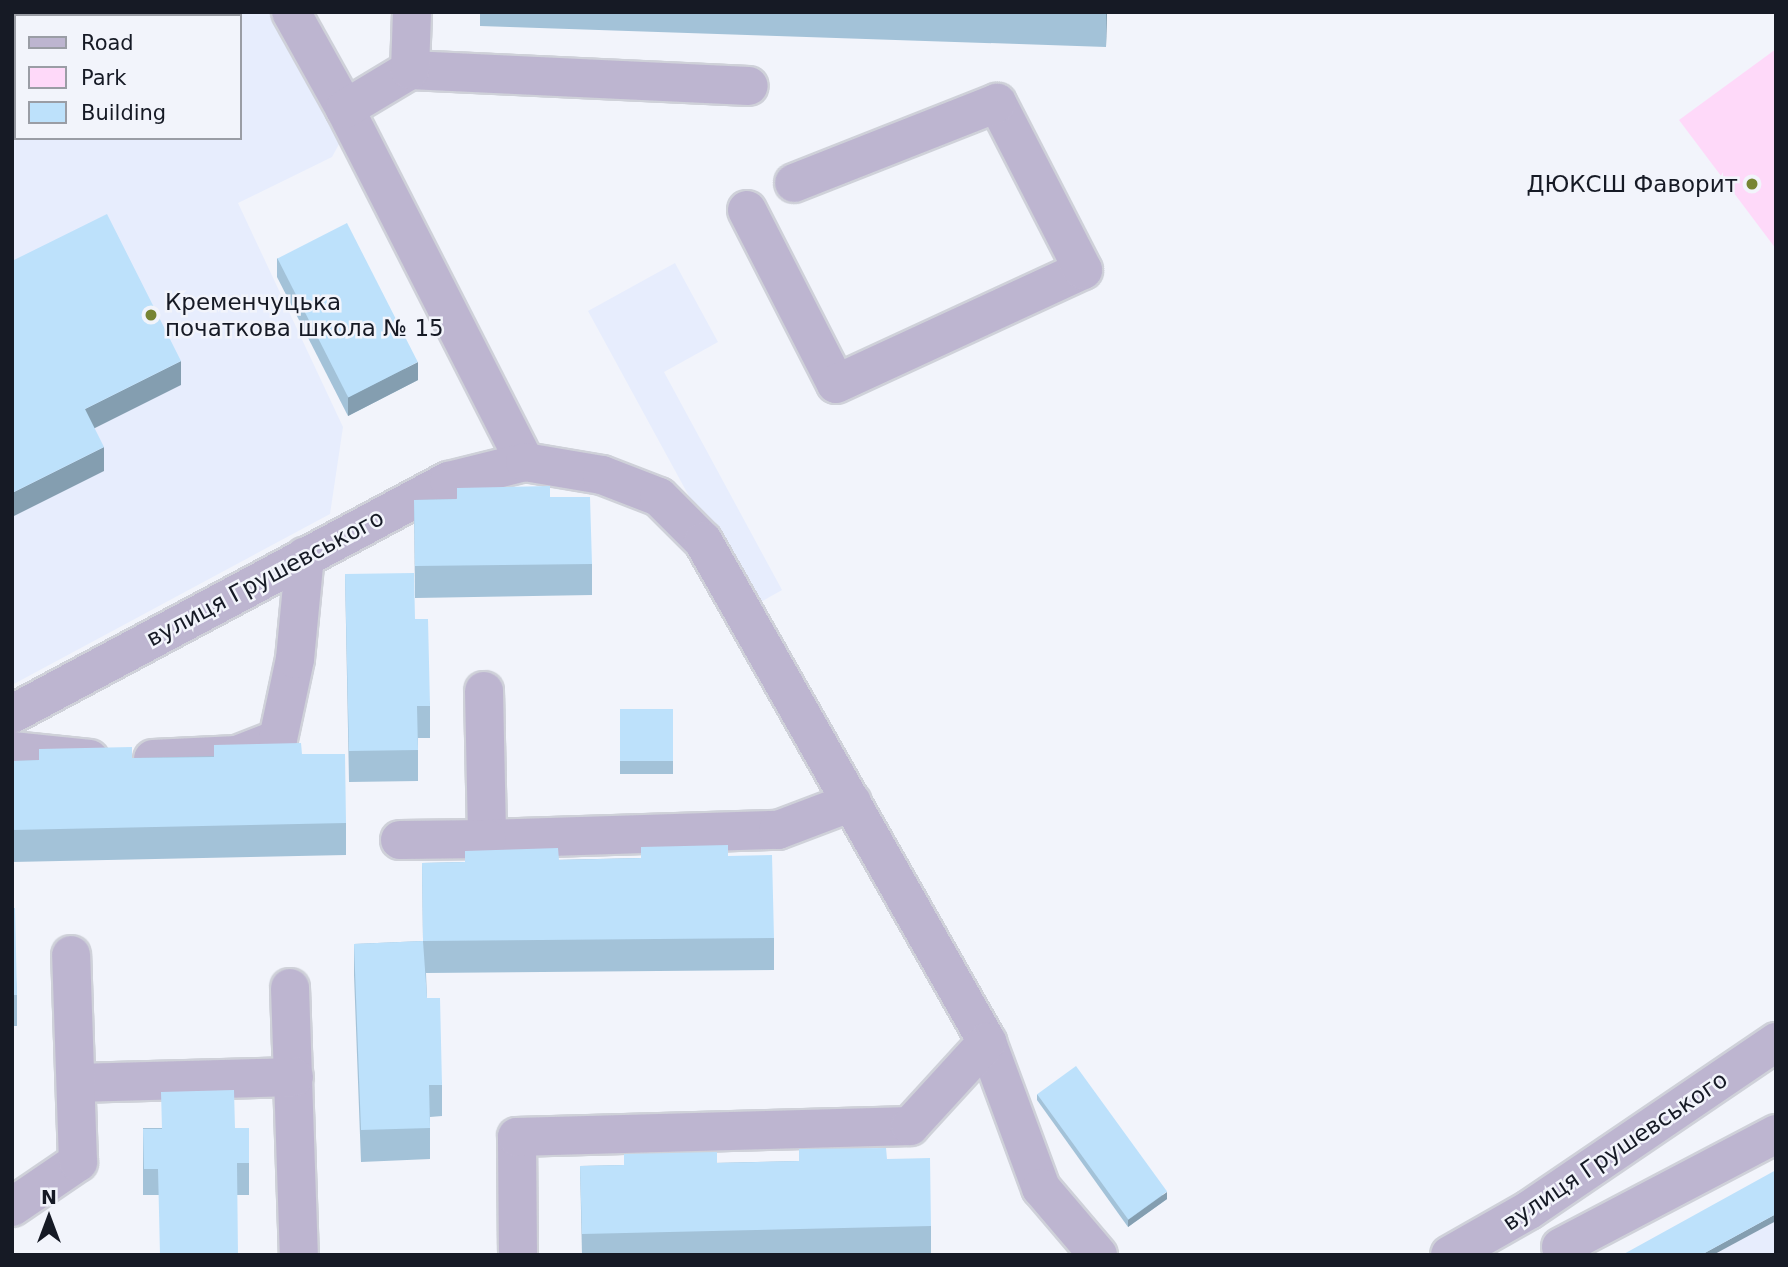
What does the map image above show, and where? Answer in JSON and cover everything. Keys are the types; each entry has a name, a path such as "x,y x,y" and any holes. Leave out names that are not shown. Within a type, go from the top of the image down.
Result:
{"street":[{"path":"291,12 345,109 525,462 602,475 659,497 703,541 987,1042 1041,1188 1098,1255"},
{"path":"411,70 412,12"},
{"path":"345,109 411,70 749,86"},
{"path":"747,210 836,384 1083,270 997,103 794,183"},
{"name":"вулиця Грушевського","path":"12,714 449,481 525,462"},
{"path":"12,751 119,760 237,755 278,739 295,659 305,556"},
{"path":"484,691 487,839"},
{"path":"400,840 778,830 852,802"},
{"path":"12,1207 78,1161 71,955"},
{"path":"290,988 299,1255"},
{"path":"518,1255 517,1137 909,1126 987,1042"},
{"name":"вулиця Грушевського","path":"1450,1255 1518,1217 1776,1042"},
{"path":"77,1083 294,1077"},
{"path":"1561,1247 1776,1134"}],"shaded area":[{"name":"Кременчуцька початкова школа № 15","path":"288,12 344,135 332,157 238,203 343,427 330,514 12,685 12,62 14,140 242,140 242,14 120,14"},
{"path":"675,263 718,342 664,372 782,590 750,608 588,311"},
{"path":"1776,1171 1776,1255 1624,1255"}],"green space":[{"name":"ДЮКСШ Фаворит","path":"1776,49 1776,249 1679,120"}],"building":[{"path":"107,214 181,361 85,409 104,447 12,493 12,261"},
{"path":"347,223 418,362 348,397 278,258"},
{"path":"550,486 550,497 590,497 592,564 415,566 414,500 457,499 457,488"},
{"path":"414,573 415,619 428,619 430,706 417,706 418,750 349,751 345,574"},
{"path":"620,709 673,709 673,761 620,761"},
{"path":"301,743 302,754 345,754 346,823 12,830 12,761 39,760 39,749 132,747 132,758 214,757 214,745"},
{"path":"728,845 728,856 772,855 774,938 423,941 422,863 465,862 465,851 558,848 559,860 641,858 641,847"},
{"path":"12,908 15,908 17,995 12,995"},
{"path":"423,941 427,998 440,998 442,1085 429,1085 430,1128 361,1130 354,944"},
{"path":"1076,1066 1167,1191 1128,1220 1037,1094"},
{"path":"234,1090 235,1128 249,1128 249,1163 237,1163 238,1255 160,1255 158,1169 144,1169 143,1129 162,1129 161,1092"},
{"path":"886,1148 887,1159 930,1158 931,1226 582,1234 580,1166 624,1165 624,1154 717,1152 717,1163 799,1161 799,1149"},
{"path":"1776,1170 1776,1214 1701,1255 1622,1255"}],"place":[{"name":"ДЮКСШ Фаворит","path":"1752,184"},
{"name":"Кременчуцька початкова школа № 15","path":"151,315"}]}
